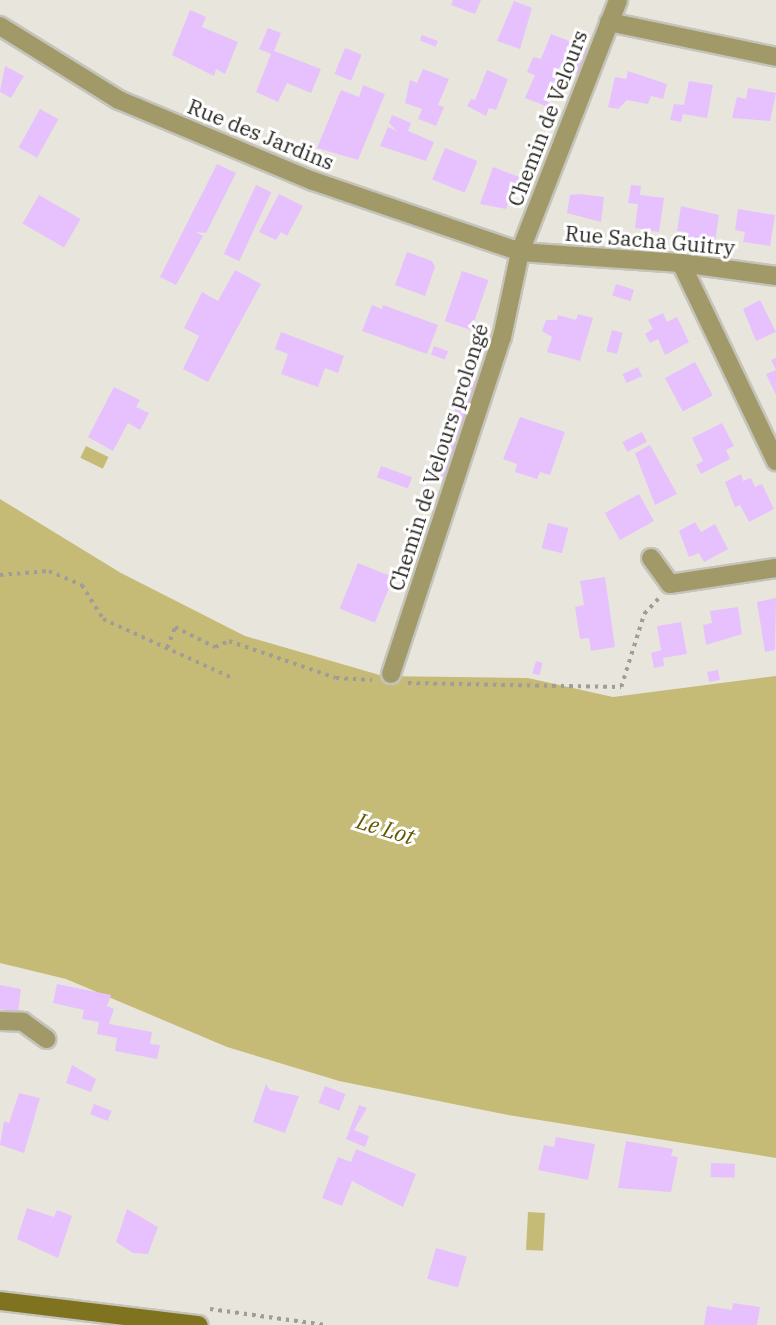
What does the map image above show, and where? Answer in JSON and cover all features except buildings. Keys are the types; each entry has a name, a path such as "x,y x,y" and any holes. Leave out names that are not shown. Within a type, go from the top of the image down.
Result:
{"main road":[{"path":"0,1301 198,1325"}],"street":[{"name":"Chemin de Velours","path":"520,252 618,0"},
{"path":"609,22 776,57"},
{"name":"Rue des Jardins","path":"0,26 119,100 313,181 520,252"},
{"name":"Rue Sacha Guitry","path":"520,252 681,263 776,276"},
{"name":"Chemin de Velours prolongé","path":"389,679 502,337 520,252"},
{"path":"681,263 776,461"},
{"path":"651,558 670,584 776,568"},
{"path":"0,1021 23,1022 46,1039"}],"path":[{"path":"0,575 49,571 82,585 103,619 230,677"},
{"path":"167,648 175,627 215,647 229,641 336,678 621,687 644,614 670,584"}],"water":[{"path":"86,446 108,457 103,469 80,458"},
{"name":"Le Lot","path":"0,499 121,573 245,636 383,676 528,678 613,697 776,676 776,1158 508,1115 339,1081 227,1047 66,979 0,963"},
{"path":"528,1212 545,1213 543,1251 526,1250"}]}
